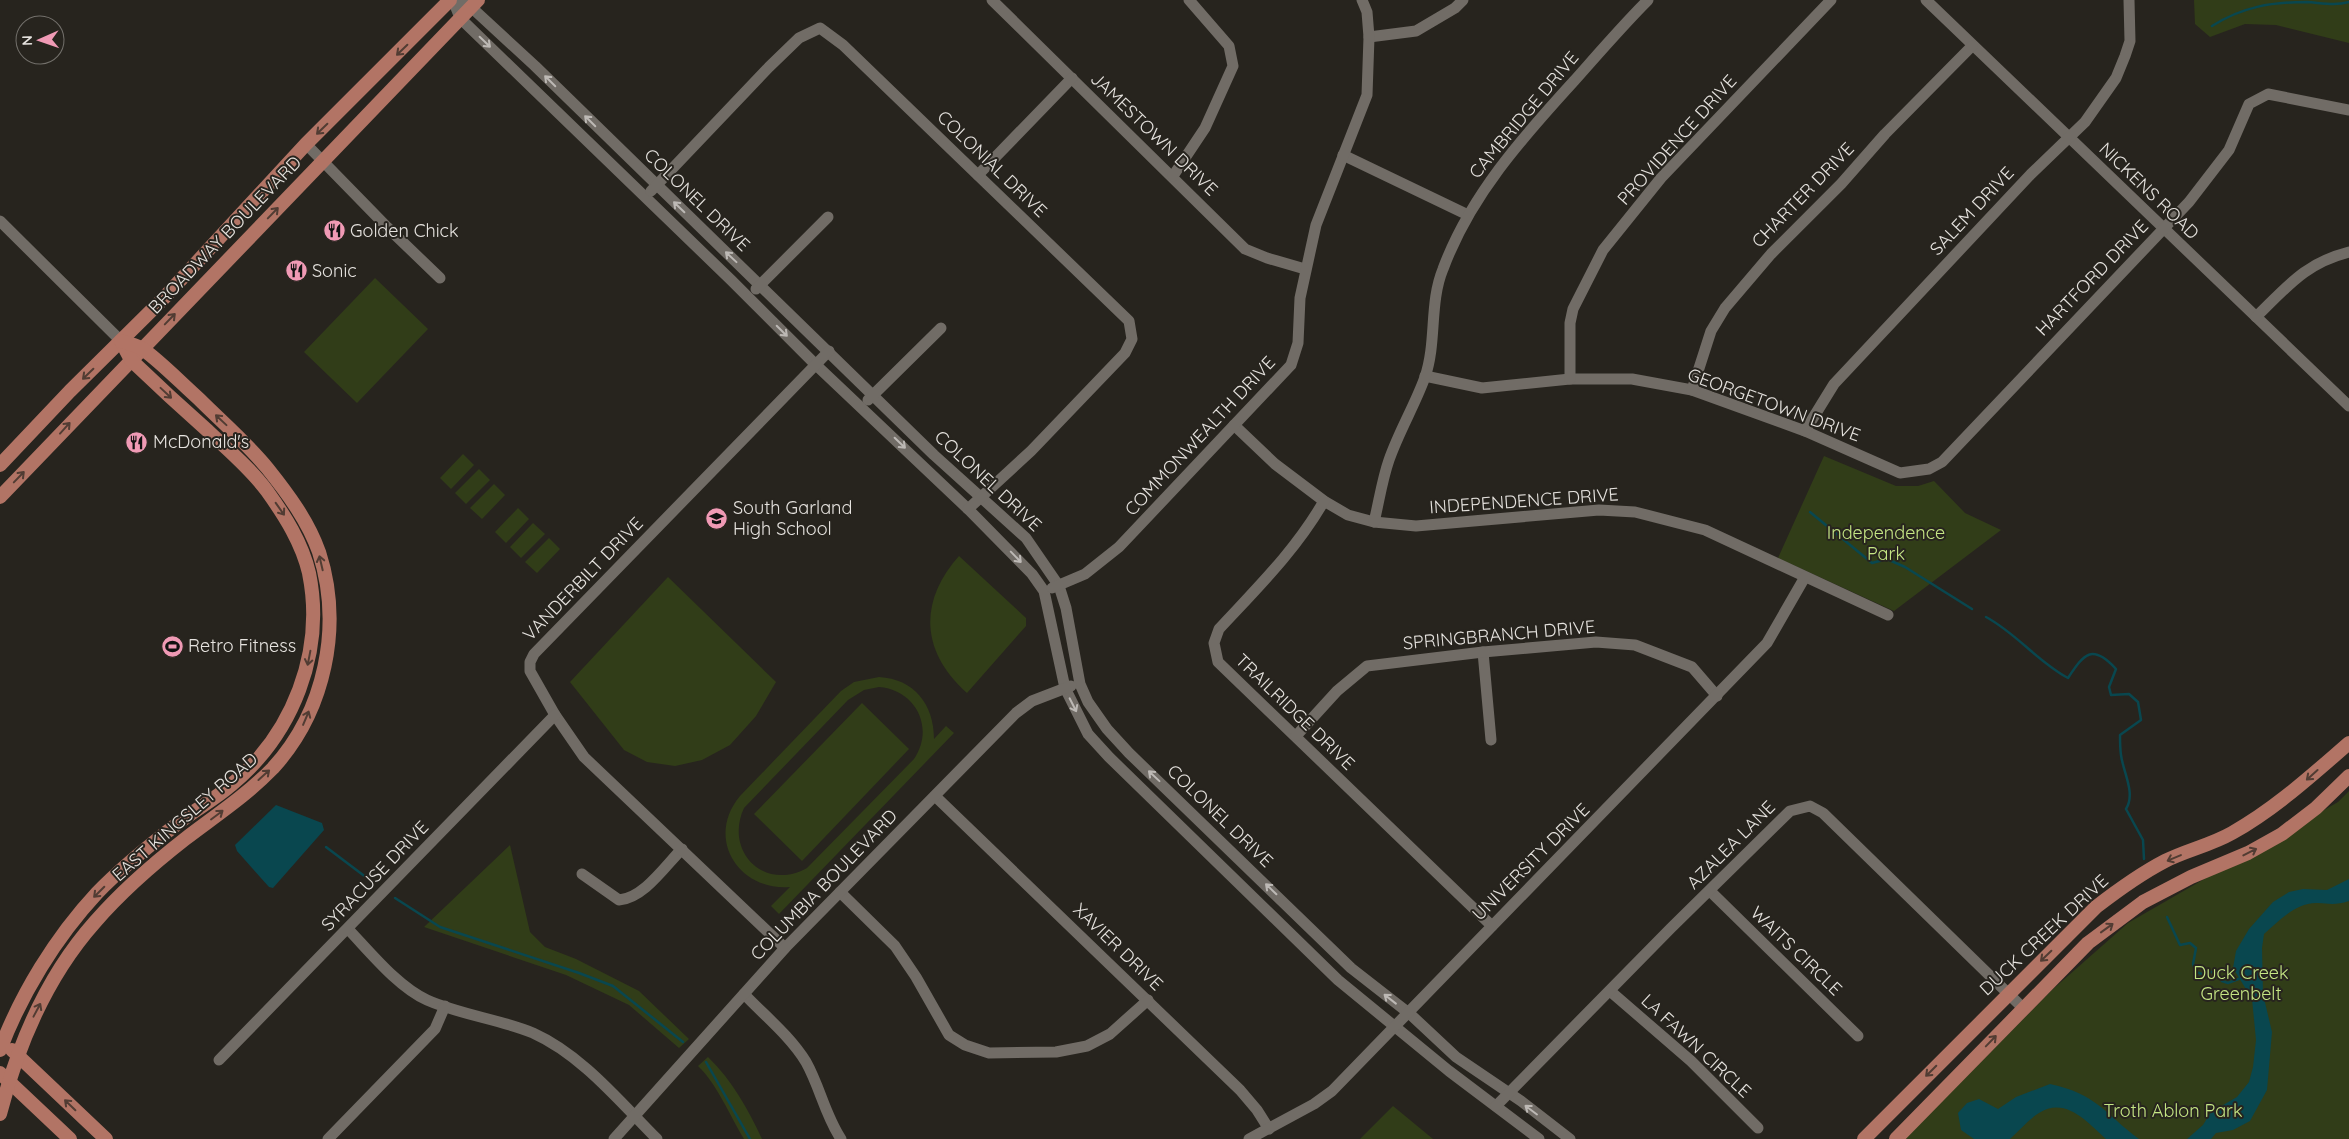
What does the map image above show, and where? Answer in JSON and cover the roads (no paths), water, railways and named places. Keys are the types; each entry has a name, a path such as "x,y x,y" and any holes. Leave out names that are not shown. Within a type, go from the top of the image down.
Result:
{"main road":[{"name":"BROADWAY BOULEVARD","path":"0,465 207,252 306,144 453,0"},
{"name":"BROADWAY BOULEVARD","path":"0,497 474,3"},
{"path":"367,84 382,99"},
{"path":"207,252 220,266"},
{"name":"EAST KINGSLEY ROAD","path":"0,1114 4,1077 18,1055 30,1024 62,964 95,921 150,868 234,803 272,768 300,732 319,688 329,645 330,611 318,552 296,504 254,451 142,348 121,341"},
{"name":"EAST KINGSLEY ROAD","path":"1,1043 58,940 98,893 176,824 232,785 266,748 286,721 305,676 311,646 313,610 308,572 298,541 285,518 265,488 131,360 121,341"},
{"name":"DUCK CREEK DRIVE","path":"1864,1139 2096,907 2126,884 2166,861 2236,830 2296,790 2349,743"},
{"name":"DUCK CREEK DRIVE","path":"1896,1139 2088,943 2143,902 2191,877 2248,853 2282,834 2316,808 2349,776"},
{"path":"1,1043 18,1055 106,1139"},
{"path":"4,1077 70,1139"}],"street":[{"name":"COLONEL DRIVE","path":"1539,1139 1396,1027 1308,952 1109,758 1088,734 1065,688 1044,591 1032,574 968,509 815,364 460,18 453,0 474,3 656,185 829,350 934,455 982,496 1026,538 1059,586 1066,608 1080,684 1088,702 1107,729 1129,753 1351,968 1410,1014 1456,1057 1509,1093 1570,1139"},
{"name":"JAMESTOWN DRIVE","path":"992,0 1173,176 1245,249 1267,258 1305,269"},
{"path":"1173,176 1205,128 1233,66 1229,46 1189,0"},
{"name":"COMMONWEALTH DRIVE","path":"1044,591 1085,574 1119,547 1292,365 1298,343 1300,298 1316,225 1367,96 1369,36 1367,12 1362,0"},
{"path":"1369,36 1416,32 1455,8 1463,0"},
{"name":"CAMBRIDGE DRIVE","path":"1374,522 1389,460 1425,376 1431,351 1435,298 1442,271 1468,215 1499,167 1648,0"},
{"name":"PROVIDENCE DRIVE","path":"1570,379 1570,323 1573,309 1603,250 1661,178 1831,0"},
{"name":"NICKENS ROAD","path":"1926,0 2349,406"},
{"name":"SALEM DRIVE","path":"1805,431 1834,384 2085,122 2116,78 2130,41 2129,0"},
{"name":"COLONIAL DRIVE","path":"645,198 799,38 820,28 843,45 1129,321 1132,339 1125,353 1044,437 968,509"},
{"name":"CHARTER DRIVE","path":"1692,390 1711,331 1724,308 1771,254 1841,184 1885,134 1972,46"},
{"path":"978,175 1072,78"},
{"name":"HARTFORD DRIVE","path":"1929,469 1942,462 2189,202 2229,150 2250,104 2268,94 2349,110"},
{"path":"306,144 440,278"},
{"path":"1343,155 1468,215"},
{"path":"748,297 828,216"},
{"path":"0,221 121,341"},
{"path":"2256,317 2302,272 2328,258 2349,252"},
{"path":"861,407 942,328"},
{"name":"VANDERBILT DRIVE","path":"785,948 584,757 555,715 530,671 530,662 534,654 829,350"},
{"name":"GEORGETOWN DRIVE","path":"1425,376 1482,388 1570,379 1632,379 1692,390 1805,431 1900,473 1929,469"},
{"name":"INDEPENDENCE DRIVE","path":"1234,424 1275,464 1324,501 1348,515 1374,522 1416,526 1599,510 1635,512 1705,530 1888,615"},
{"name":"TRAILRIDGE DRIVE","path":"1324,501 1308,530 1288,556 1219,629 1214,642 1218,662 1492,926"},
{"name":"UNIVERSITY DRIVE","path":"1250,1139 1332,1091 1410,1014 1492,926 1767,643 1805,577"},
{"name":"SPRINGBRANCH DRIVE","path":"1296,736 1337,691 1367,666 1483,652 1596,642 1635,645 1692,667 1717,696"},
{"path":"1483,652 1491,740"},
{"name":"COLUMBIA BOULEVARD","path":"614,1139 785,948 1016,713 1032,701 1080,684"},
{"name":"SYRACUSE DRIVE","path":"219,1060 555,715"},
{"name":"XAVIER DRIVE","path":"935,796 1240,1090 1257,1110 1269,1129"},
{"name":"AZALEA LANE","path":"1496,1106 1671,928 1790,811 1810,806 1823,813 2023,1008"},
{"path":"582,874 619,900 629,899 643,889 682,849"},
{"name":"WAITS CIRCLE","path":"1710,891 1858,1036"},
{"path":"840,892 895,946 916,977 949,1035 965,1045 989,1053 1056,1052 1087,1046 1110,1034 1148,1000"},
{"path":"348,929 408,988 426,1000 533,1033 564,1052 588,1070 657,1139"},
{"name":"LA FAWN CIRCLE","path":"1610,991 1691,1061 1758,1128"},
{"path":"744,994 793,1043 806,1063 832,1126 841,1139"},
{"path":"328,1139 435,1029 445,1006"}],"water":[{"path":"276,805 322,823 324,830 273,888 269,887 237,851 235,845"},
{"path":"2349,879 2349,901 2337,904 2310,903 2303,905 2282,918 2264,934 2262,948 2263,994 2272,1032 2267,1090 2250,1121 2233,1130 2216,1133 2211,1139 2187,1139 2203,1125 2211,1112 2237,1097 2249,1082 2256,1040 2252,999 2233,968 2236,951 2249,929 2273,902 2289,892 2303,889 2327,890"},
{"path":"2050,1084 2066,1088 2090,1099 2139,1139 2106,1139 2084,1119 2067,1110 2058,1108 2039,1113 2010,1139 1974,1139 1961,1130 1958,1113 1967,1103 1979,1099 1998,1109 2016,1097"}],"waterway":[{"path":"2212,26 2234,14 2257,7 2294,2 2334,4 2349,2"},
{"path":"1810,512 1872,563 1887,559 1905,567 1972,609"},
{"path":"1986,617 2068,678 2084,658 2094,654 2101,656 2116,669 2109,687 2111,695 2129,694 2138,702 2141,720 2120,735 2120,745 2130,796 2126,809 2143,840 2144,859"},
{"path":"326,847 371,881"},
{"path":"395,898 440,927 613,986 683,1042"},
{"path":"2167,917 2180,945 2190,943 2196,948 2193,964 2196,972 2202,974 2216,971 2222,981 2228,983 2241,978"},
{"path":"706,1062 750,1139"}],"place":[{"name":"Golden Chick","path":"334,231"},
{"name":"Sonic","path":"296,271"},
{"name":"McDonald's","path":"137,442"},
{"name":"South Garland High School","path":"717,518"},
{"name":"Retro Fitness","path":"172,646"}],"park label":[{"name":"Independence Park","path":"1886,543"},
{"name":"Duck Creek Greenbelt","path":"2241,983"},
{"name":"Troth Ablon Park","path":"2173,1111"}]}
